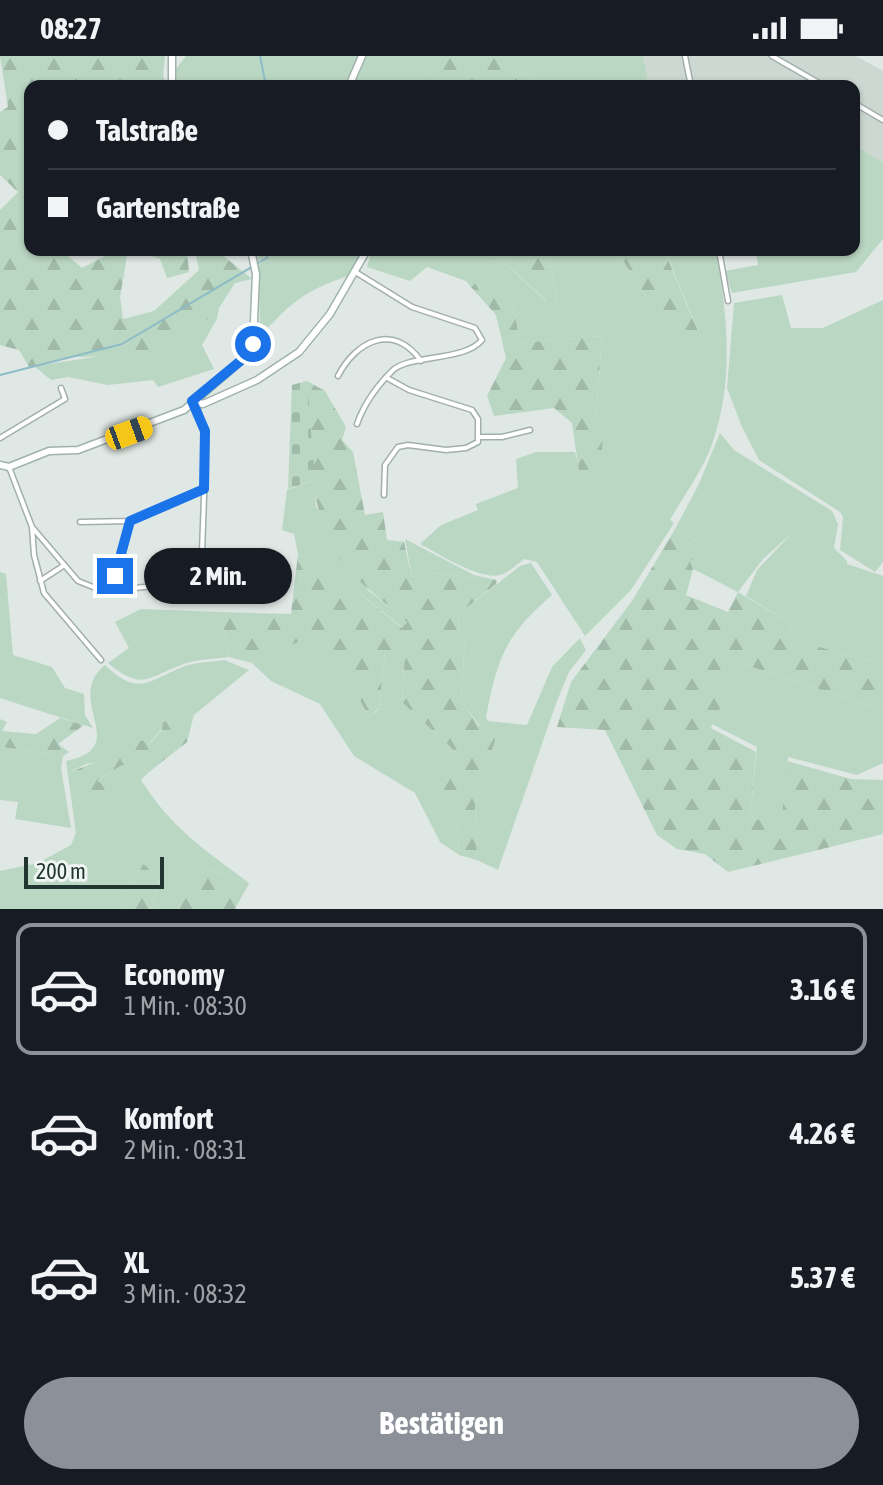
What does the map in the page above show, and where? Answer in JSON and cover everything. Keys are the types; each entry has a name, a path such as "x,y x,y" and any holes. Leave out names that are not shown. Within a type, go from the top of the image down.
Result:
{"main road":[{"path":"172,56 172,80"},
{"path":"352,80 362,56"},
{"path":"0,465 9,467 35,455 78,450 176,416 194,403 244,358 253,344 257,323 253,256"},
{"path":"194,403 257,380 299,352 330,314 364,256"}],"street":[{"path":"685,56 690,80"},
{"path":"772,56 814,80"},
{"path":"860,107 883,120"},
{"path":"720,256 728,301"},
{"path":"357,273 412,307 475,328 482,336 480,343 471,349 392,370 389,379 371,396 357,424"},
{"path":"338,376 357,349 382,339 392,340 421,361"},
{"path":"384,495 385,465 398,447 466,448 478,442 479,437 478,419 472,410 409,390 389,379"},
{"path":"0,438 65,399 61,388"},
{"path":"157,586 175,566 200,557 206,442 194,403"},
{"path":"479,437 530,430"},
{"path":"9,467 32,527 40,581 50,602 101,660"},
{"path":"80,522 130,521 204,489"},
{"path":"114,590 130,521"},
{"path":"32,527 63,566 92,588 114,590 286,579"},
{"path":"40,581 63,566"}],"shaded area":[{"path":"643,56 856,56 883,71 883,162 860,149 860,80 644,80 648,78"}],"green space":[{"path":"0,56 165,56 164,80 24,80 24,256 68,256 82,268 105,256 127,256 120,297 123,319 154,311 199,270 196,256 223,256 252,279 235,283 219,308 217,319 212,316 178,345 176,355 76,357 29,367 19,350 0,345 0,210 18,192 0,175 0,112 8,107"},
{"path":"186,56 358,56 347,80 177,80 176,69"},
{"path":"367,56 423,56 434,80 356,80"},
{"path":"423,56 502,56 532,80 434,80"},
{"path":"502,56 643,56 648,78 644,80 532,80"},
{"path":"860,149 883,162 883,239 856,272 732,293 725,271 758,265 757,256 860,256"},
{"path":"151,256 188,256 189,272 167,278 160,259"},
{"path":"257,256 360,256 351,275 301,298 260,336 259,265 265,260 258,261"},
{"path":"370,256 494,256 545,300 556,300 549,256 620,256 667,329 698,330 667,256 717,256 727,347 724,396 712,444 670,520 674,523 631,590 585,636 537,562 524,559 495,576 461,566 420,544 441,525 478,510 476,504 518,488 516,459 536,452 575,452 580,471 596,418 602,336 520,343 513,303 476,283 471,287 466,281 427,267 410,281 367,267"},
{"path":"494,256 549,256 556,301 546,300"},
{"path":"620,256 667,256 698,331 667,329"},
{"path":"476,283 513,303 520,343 602,336 596,418 603,428 601,468 579,471 572,423 554,408 494,416 487,396 506,358 496,315 471,287"},
{"path":"782,295 791,328 823,328 883,300 883,562 875,572 840,550 843,517 840,512 759,460 727,388 734,303"},
{"path":"212,315 217,319 202,345 214,369 158,387 153,380 108,385 68,377 51,380 34,366 177,345"},
{"path":"307,381 325,391 346,427 342,440 353,452 365,515 383,512 387,540 404,542 412,578 421,572 497,580 459,614 458,631 465,639 461,701 479,726 499,728 475,803 477,860 459,855 457,819 441,794 462,758 402,702 405,653 385,653 379,708 369,717 339,662 330,660 313,635 252,663 229,657 221,612 291,614 298,554 342,579 402,628 407,622 355,576 329,540 321,520 312,473"},
{"path":"307,381 315,480 288,489 292,385"},
{"path":"720,433 734,450 832,511 838,524 834,548 847,564 883,576 883,662 856,658 791,638 790,623 746,596 757,570 791,534 763,559 738,592 693,569 690,561 703,553 695,540 675,529 698,486"},
{"path":"315,480 316,506 368,590 407,621 403,628 342,579 298,554 294,534 282,530 287,490"},
{"path":"675,529 695,540 703,553 690,561 693,569 686,595 728,612 738,592 790,623 791,638 856,658 883,662 883,710 740,663 711,728 756,752 750,817 781,826 787,761 851,779 883,780 883,834 728,872 705,854 677,849 657,835 605,730 557,727 571,682 632,601"},
{"path":"405,539 474,575 497,580 421,572 412,578"},
{"path":"531,563 552,595 524,623 506,648 495,678 486,717 488,721 527,725 552,667 580,638 586,650 569,672 557,701 498,870 477,860 475,803 498,729 480,726 461,701 465,639 458,631 459,614 520,566"},
{"path":"0,572 6,574 13,655 52,667 65,688 84,694 85,715 93,728 0,698"},
{"path":"141,609 221,612 229,657 189,662 145,679 129,677 108,663 129,648 115,622"},
{"path":"313,634 330,659 339,662 369,717 379,709 385,653 405,653 402,702 462,758 441,794 457,819 459,855 440,842 415,793 354,756 320,704 271,681 252,663"},
{"path":"224,660 249,670 194,715 164,722 162,729 149,743 141,740 120,758 86,764 70,772 96,782 122,765 149,772 141,780 165,812 190,837 249,883 206,869 187,889 178,909 151,909 161,877 143,864 120,909 0,909 0,871 38,863 71,845 76,833 66,761 85,754 95,745 97,734 90,693 94,679 105,665 136,684 153,681 190,665"},
{"path":"740,663 883,710 883,763 857,775 788,757 781,827 750,817 757,747 712,724"},
{"path":"194,715 187,742 149,772 122,765 97,781 110,788 108,809 90,821 70,772 109,757 120,757 141,740 150,743 162,730 163,722"},
{"path":"60,718 84,725 58,744 69,752 63,756 2,747 2,731 36,734"},
{"path":"0,719 7,722 2,731 2,747 63,756 61,768 71,828 15,819 18,802 0,800"},
{"path":"143,864 161,876 151,909 120,909"},
{"path":"206,869 249,883 235,909 178,909 187,889"}],"waterway":[{"path":"260,56 265,80"},
{"path":"0,375 122,344 268,256"}],"route":[{"path":"115,576 128,538 130,521 204,489 205,431 197,405 192,401 244,358 253,344"}]}
